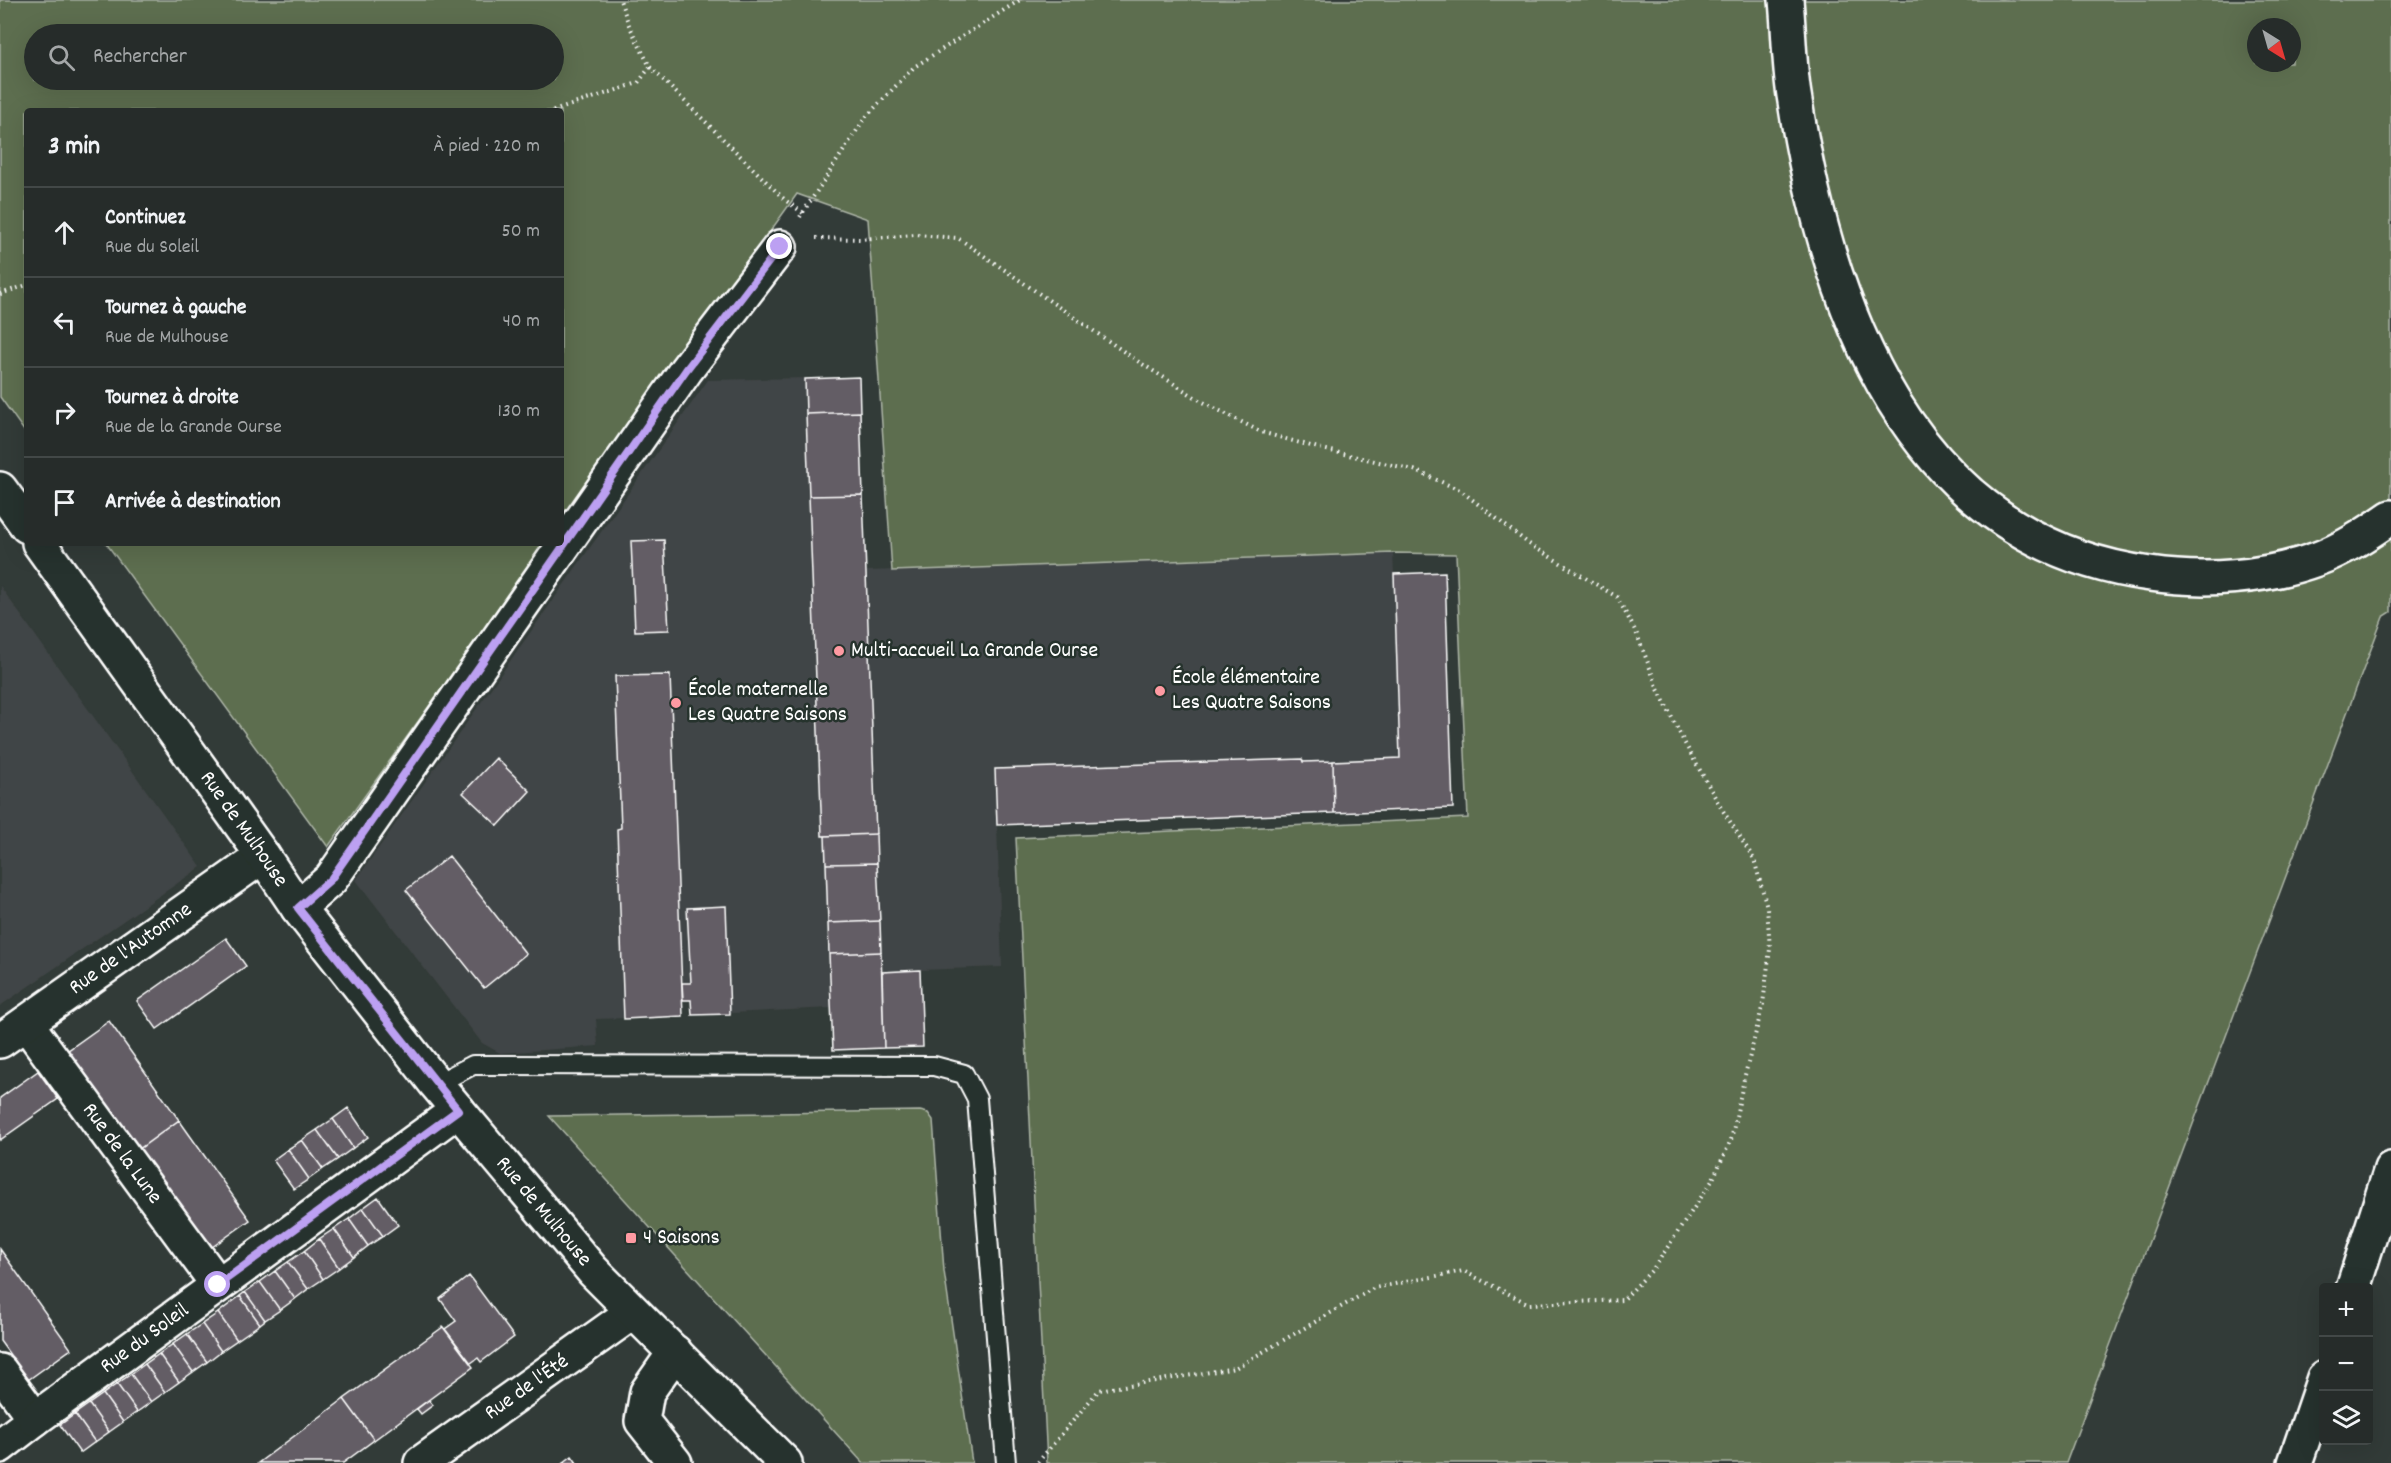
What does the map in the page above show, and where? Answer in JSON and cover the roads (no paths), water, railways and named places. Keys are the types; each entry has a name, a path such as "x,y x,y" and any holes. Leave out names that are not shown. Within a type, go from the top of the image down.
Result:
{"main road":[{"path":"1786,0 1793,92 1816,209 1832,266 1854,324 1880,378 1905,420 1936,461 1966,492 2009,523 2053,547 2092,562 2133,572 2175,578 2223,578 2275,570 2317,559 2359,539 2391,517"},
{"path":"564,545 686,370 787,238"},
{"path":"0,489 24,522"},
{"name":"Rue de Mulhouse","path":"41,546 298,908 436,1084 593,1271 786,1463"},
{"path":"298,908 331,879 563,546"},
{"name":"Rue de l'Automne","path":"13,1032 263,856"},
{"name":"Rue de la Lune","path":"13,1032 218,1285"},
{"name":"Rue du Soleil","path":"0,1446 458,1110"},
{"path":"2354,1283 2391,1169"},
{"name":"Rue de l'Été","path":"421,1463 633,1311"},
{"path":"675,1352 647,1392 642,1421 675,1463"},
{"path":"0,1371 35,1419"},
{"path":"2295,1463 2320,1391"}],"lane":[{"path":"436,1084 473,1065 934,1066 964,1074 977,1099 1006,1463"}],"place":[{"name":"Multi-accueil La Grande Ourse","path":"839,651"},
{"name":"École élémentaire Les Quatre Saisons","path":"1160,691"},
{"name":"École maternelle Les Quatre Saisons","path":"676,703"},
{"name":"4 Saisons","path":"631,1238"}]}
